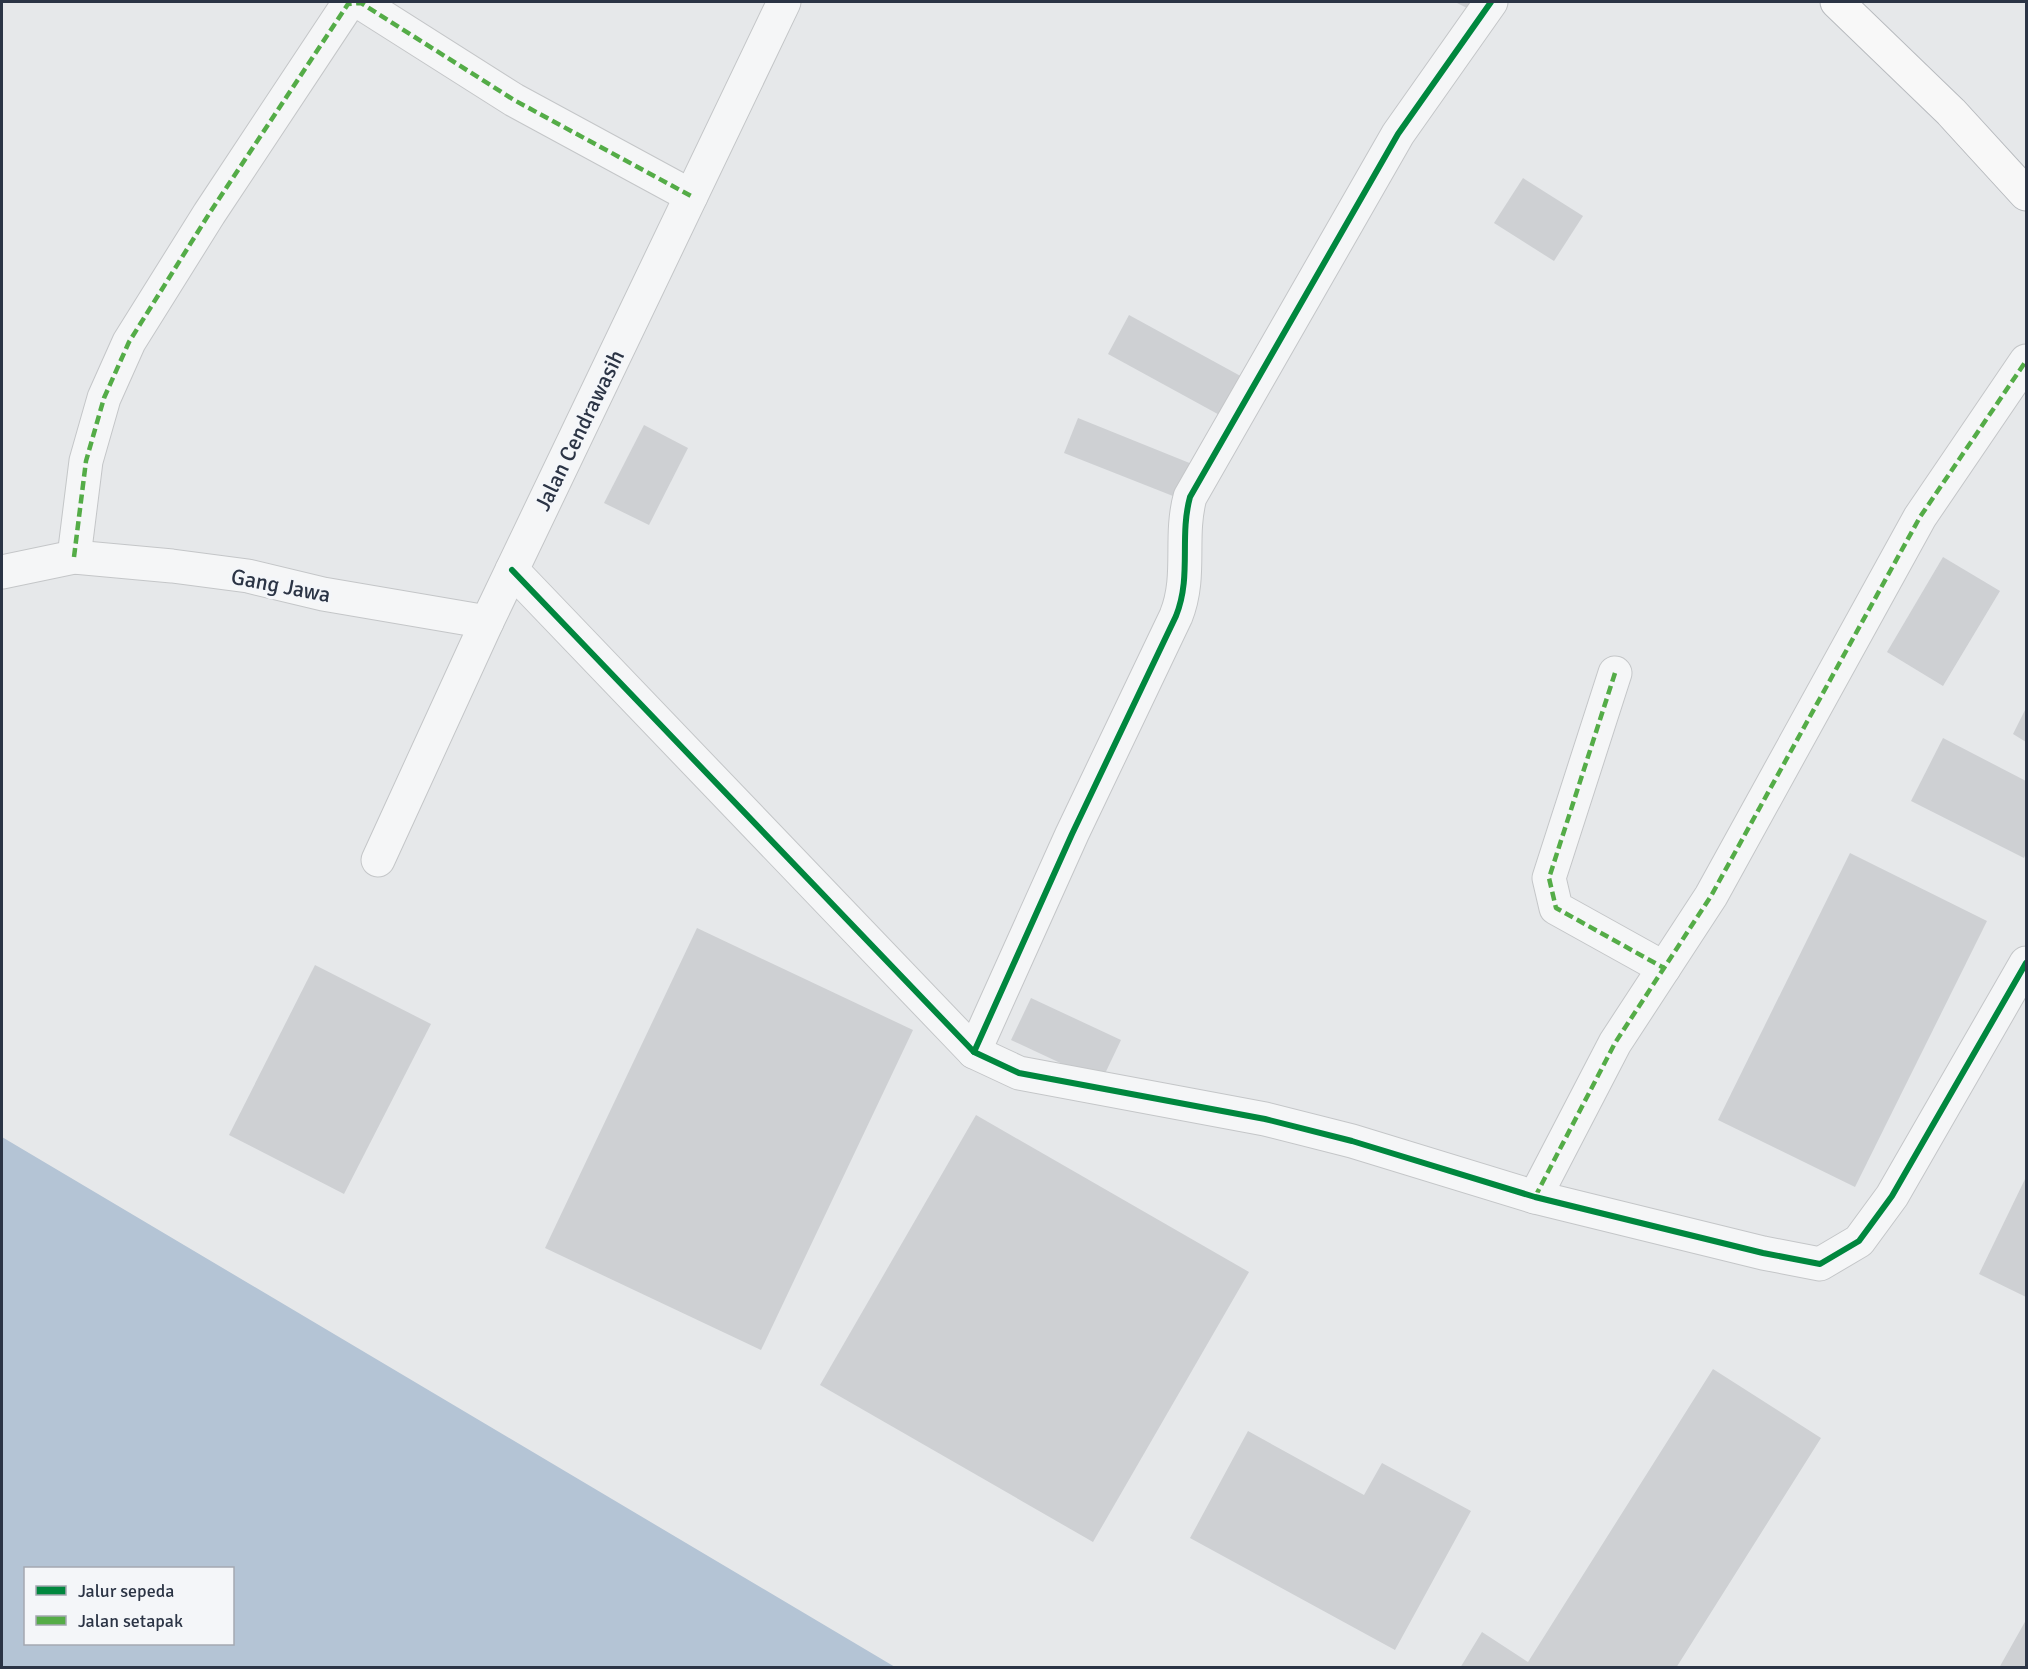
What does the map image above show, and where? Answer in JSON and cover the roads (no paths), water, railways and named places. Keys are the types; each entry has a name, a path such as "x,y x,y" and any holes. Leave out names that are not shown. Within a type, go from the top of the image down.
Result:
{"highway":[{"path":"1837,2 1951,112 2026,194"}],"street":[{"name":"Jalan Cendrawasih","path":"378,860 487,622 784,2"},
{"path":"974,1052 1072,834 1184,597 1186,579 1184,519 1190,497 1398,134 1491,2"},
{"path":"74,557 86,461 104,398 129,342 222,194 348,4 361,3 514,100 691,196"},
{"path":"1535,1197 1616,1043 1711,896 1920,517 2026,361"},
{"name":"Gang Jawa","path":"2,572 74,557 248,576 323,594 487,622"},
{"path":"512,570 974,1052 1019,1073 1265,1119 1352,1141 1535,1197 1763,1253 1820,1264 1859,1241 1892,1196 2026,963"},
{"path":"1615,673 1549,878 1556,908 1664,968"}],"water":[{"path":"2,1137 895,1667 2,1667"}]}
